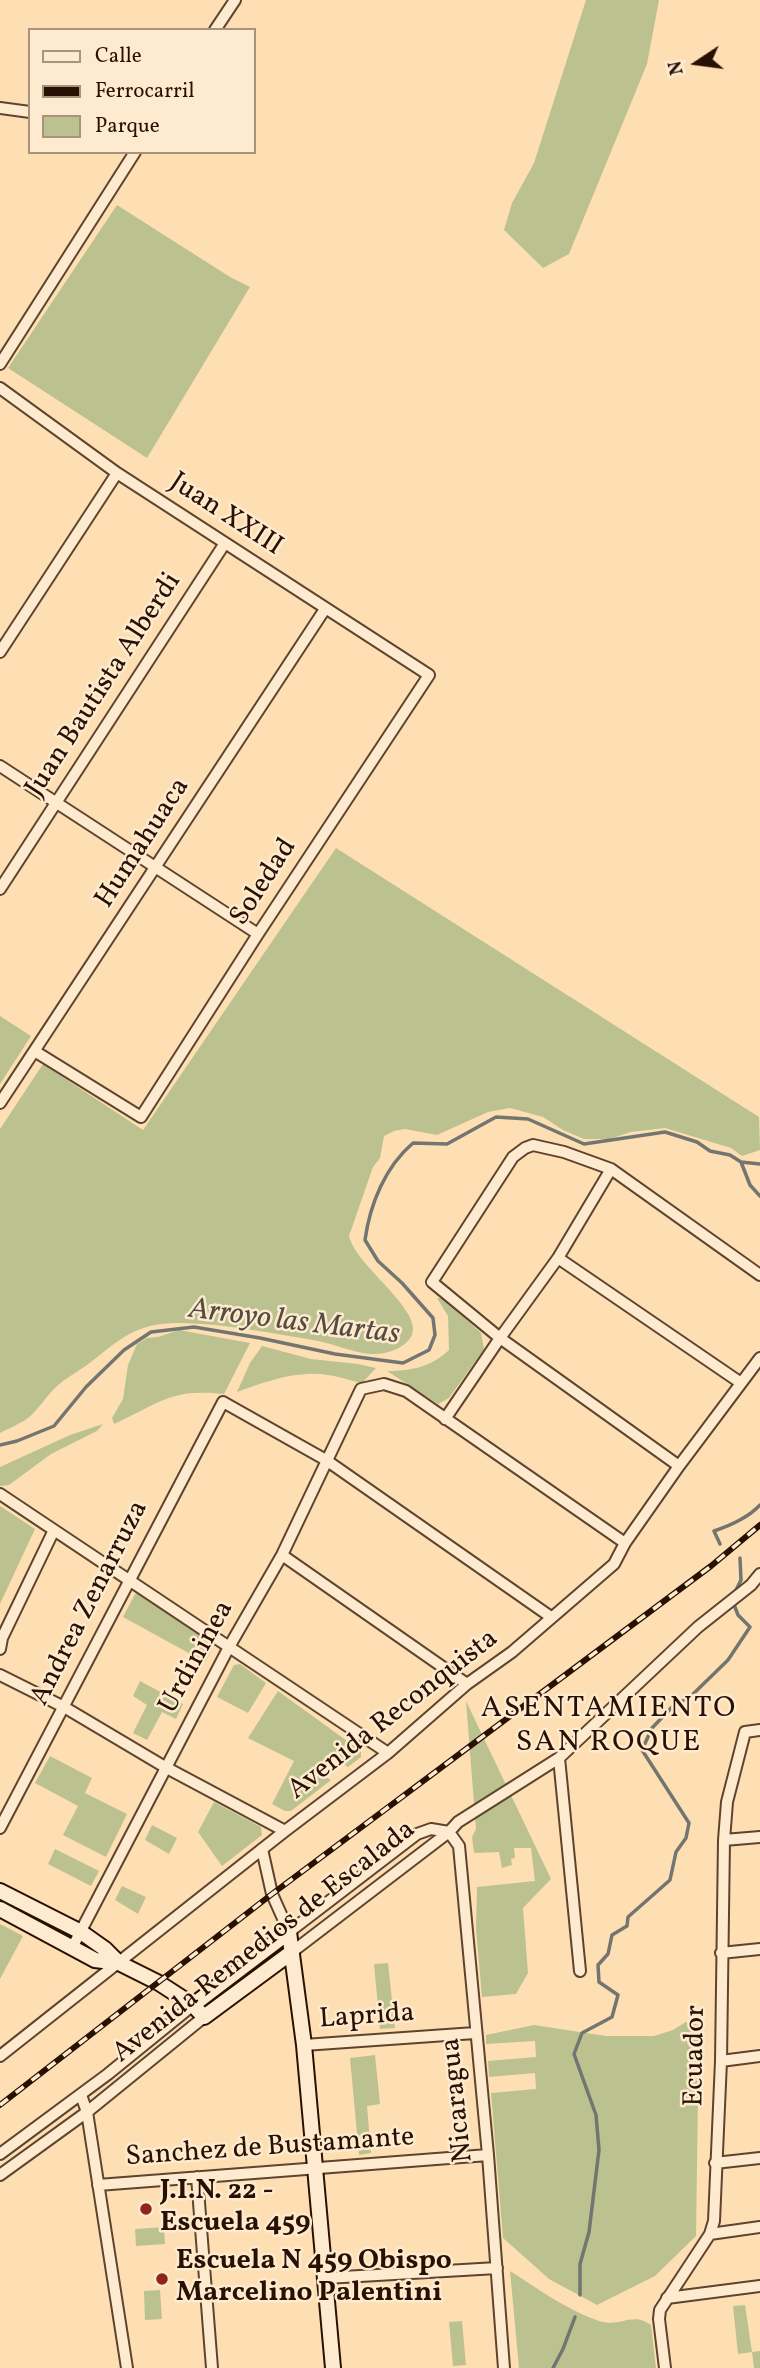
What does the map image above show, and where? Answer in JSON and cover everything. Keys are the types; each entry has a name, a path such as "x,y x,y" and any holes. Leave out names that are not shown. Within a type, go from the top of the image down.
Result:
{"street":[{"path":"216,28 235,0"},
{"path":"0,108 28,112"},
{"path":"0,365 134,154"},
{"name":"Juan XXIII","path":"0,388 117,473 429,675"},
{"path":"0,652 117,473"},
{"name":"Juan Bautista Alberdi","path":"0,889 225,543"},
{"name":"Humahuaca","path":"0,1103 325,609"},
{"name":"Soledad","path":"36,1052 141,1117 429,675"},
{"path":"0,766 258,934"},
{"path":"679,1466 500,1338 432,1282 513,1157 533,1145 564,1152 611,1170 760,1275"},
{"path":"611,1170 558,1258 445,1419 625,1543"},
{"path":"558,1258 741,1383"},
{"name":"Avenida Reconquista","path":"0,2056 388,1753 467,1684 512,1652 614,1564 625,1543 679,1466 760,1358"},
{"name":"Urdininea","path":"72,1948 229,1647 282,1555 361,1389 384,1384 406,1391 445,1419"},
{"name":"Andrea Zenarruza","path":"0,1828 223,1402 327,1460"},
{"path":"327,1460 551,1617"},
{"path":"0,1494 388,1753"},
{"path":"0,1649 2,1639 54,1530"},
{"path":"282,1555 467,1684"},
{"path":"449,1832 486,1802 559,1758 698,1627 751,1585 760,1574"},
{"path":"1,1673 165,1767 285,1831"},
{"name":"Ecuador","path":"665,2368 660,2310 710,2234 714,2221 727,1802 745,1732 760,1730"},
{"path":"559,1758 580,1971"},
{"name":"Avenida Remedios de Escalada","path":"0,2154 417,1834 431,1829 449,1832"},
{"name":"Avenida Remedios de Escalada","path":"0,2175 87,2112 204,2017 449,1832"},
{"name":"Nicaragua","path":"449,1832 460,1846 504,2368"},
{"path":"724,1840 760,1836"},
{"path":"262,1849 272,1894 289,1932 292,1952 304,2045 332,2368"},
{"path":"0,1891 81,1932 119,1963 159,1983 192,2005 204,2017"},
{"path":"0,1909 95,1960 119,1963"},
{"path":"721,1954 760,1949"},
{"name":"Laprida","path":"304,2045 475,2033"},
{"path":"721,2061 760,2056"},
{"path":"80,2095 87,2112 127,2368"},
{"name":"Sanchez de Bustamante","path":"98,2185 488,2155"},
{"path":"715,2163 760,2158"},
{"path":"197,2177 212,2368"},
{"path":"710,2234 760,2227"},
{"path":"326,2278 497,2268"},
{"path":"667,2298 760,2286"}],"green space":[{"path":"586,0 659,0 647,64 569,254 543,268 504,230 512,203 534,163"},
{"path":"117,205 250,287 147,458 8,368"},
{"path":"336,848 759,1117 760,1150 742,1156 731,1148 665,1128 631,1132 609,1139 584,1139 543,1117 510,1108 488,1112 437,1135 405,1129 394,1131 384,1136 380,1158 373,1167 349,1236 363,1260 408,1313 413,1325 412,1335 405,1344 388,1352 370,1354 320,1341 232,1327 182,1323 152,1325 120,1340 57,1386 28,1418 0,1433 0,1129 43,1064 143,1130"},
{"path":"0,1016 31,1036 0,1084"},
{"path":"437,1298 443,1298 481,1333 484,1349 449,1398 438,1404 387,1371 420,1367 449,1350 448,1316"},
{"path":"179,1330 250,1343 224,1394 178,1395 114,1424 112,1418 123,1399 128,1365 137,1344 147,1338"},
{"path":"262,1346 311,1359 376,1368 362,1383 328,1375 307,1374 280,1378 237,1392 250,1363"},
{"path":"103,1424 97,1431 51,1454 9,1485 0,1486 0,1467 70,1435"},
{"path":"0,1506 35,1529 0,1604"},
{"path":"142,1593 210,1643 212,1649 205,1662 123,1617 135,1594"},
{"path":"240,1664 266,1683 248,1713 217,1697 234,1665"},
{"path":"140,1681 183,1704 176,1719 162,1712 147,1740 133,1733 147,1705 133,1696"},
{"path":"278,1691 361,1751 361,1757 348,1767 331,1755 318,1773 331,1780 291,1811 272,1804 294,1761 248,1738"},
{"path":"466,1701 551,1879 523,1908 528,1973 516,1994 482,1997 476,1929 477,1887 535,1881 531,1848 514,1848 515,1858 511,1859 512,1865 502,1868 499,1852 474,1853 472,1837 476,1829"},
{"path":"50,1756 92,1778 85,1793 127,1814 106,1857 63,1835 78,1806 35,1783"},
{"path":"214,1802 261,1827 262,1835 222,1866 198,1832"},
{"path":"152,1825 177,1838 169,1854 145,1840"},
{"path":"55,1849 99,1871 91,1886 48,1864"},
{"path":"122,1886 146,1897 138,1914 115,1900"},
{"path":"0,1924 23,1936 0,1979"},
{"path":"388,1963 395,2028 380,2029 374,1964"},
{"path":"686,2022 699,2025 696,2236 655,2276 597,2305 549,2279 503,2238 491,2093 536,2089 535,2073 489,2077 488,2061 536,2057 535,2041 486,2044 486,2035 534,2025 606,2036 654,2036 673,2030"},
{"path":"375,2055 380,2104 367,2106 371,2153 359,2155 350,2058"},
{"path":"164,2227 165,2244 136,2246 135,2229"},
{"path":"510,2271 564,2305 599,2321 614,2323 638,2319 651,2325 656,2368 519,2368"},
{"path":"160,2290 162,2319 145,2320 144,2291"},
{"path":"745,2305 752,2352 738,2354 733,2306"},
{"path":"462,2321 466,2365 453,2366 449,2322"},
{"path":"760,2351 760,2368 754,2368 752,2352"}],"waterway":[{"name":"Arroyo las Martas","path":"0,1445 54,1426 86,1387 124,1350 151,1332 194,1327 335,1354 403,1363 429,1350 435,1335 433,1318 378,1261 365,1240 380,1187 394,1163 413,1143 447,1144 496,1117 528,1119 584,1144 665,1132 697,1142 710,1151 730,1155 741,1162 760,1164"},
{"path":"741,1162 750,1185 760,1196"},
{"path":"720,1544 714,1531 739,1521 760,1505"},
{"path":"735,1592 741,1580 740,1558"},
{"path":"580,2295 580,2264 589,2232 599,2150 596,2115 574,2054 582,2033 612,2017 618,1995 599,1982 598,1965 608,1954 612,1935 627,1926 628,1917 670,1880 676,1852 686,1838 689,1823 642,1750 652,1728 675,1704 689,1698 728,1660 750,1627 738,1615 733,1602"},
{"path":"553,2368 575,2317"}],"railway":[{"path":"0,2105 272,1894 711,1566 760,1525"}],"place":[{"name":"J.I.N. 22 - Escuela 459","path":"146,2209"},
{"name":"Escuela N 459 Obispo Marcelino Palentini","path":"162,2279"}],"district":[{"name":"ASENTAMIENTO SAN ROQUE","path":"609,1727"}]}
